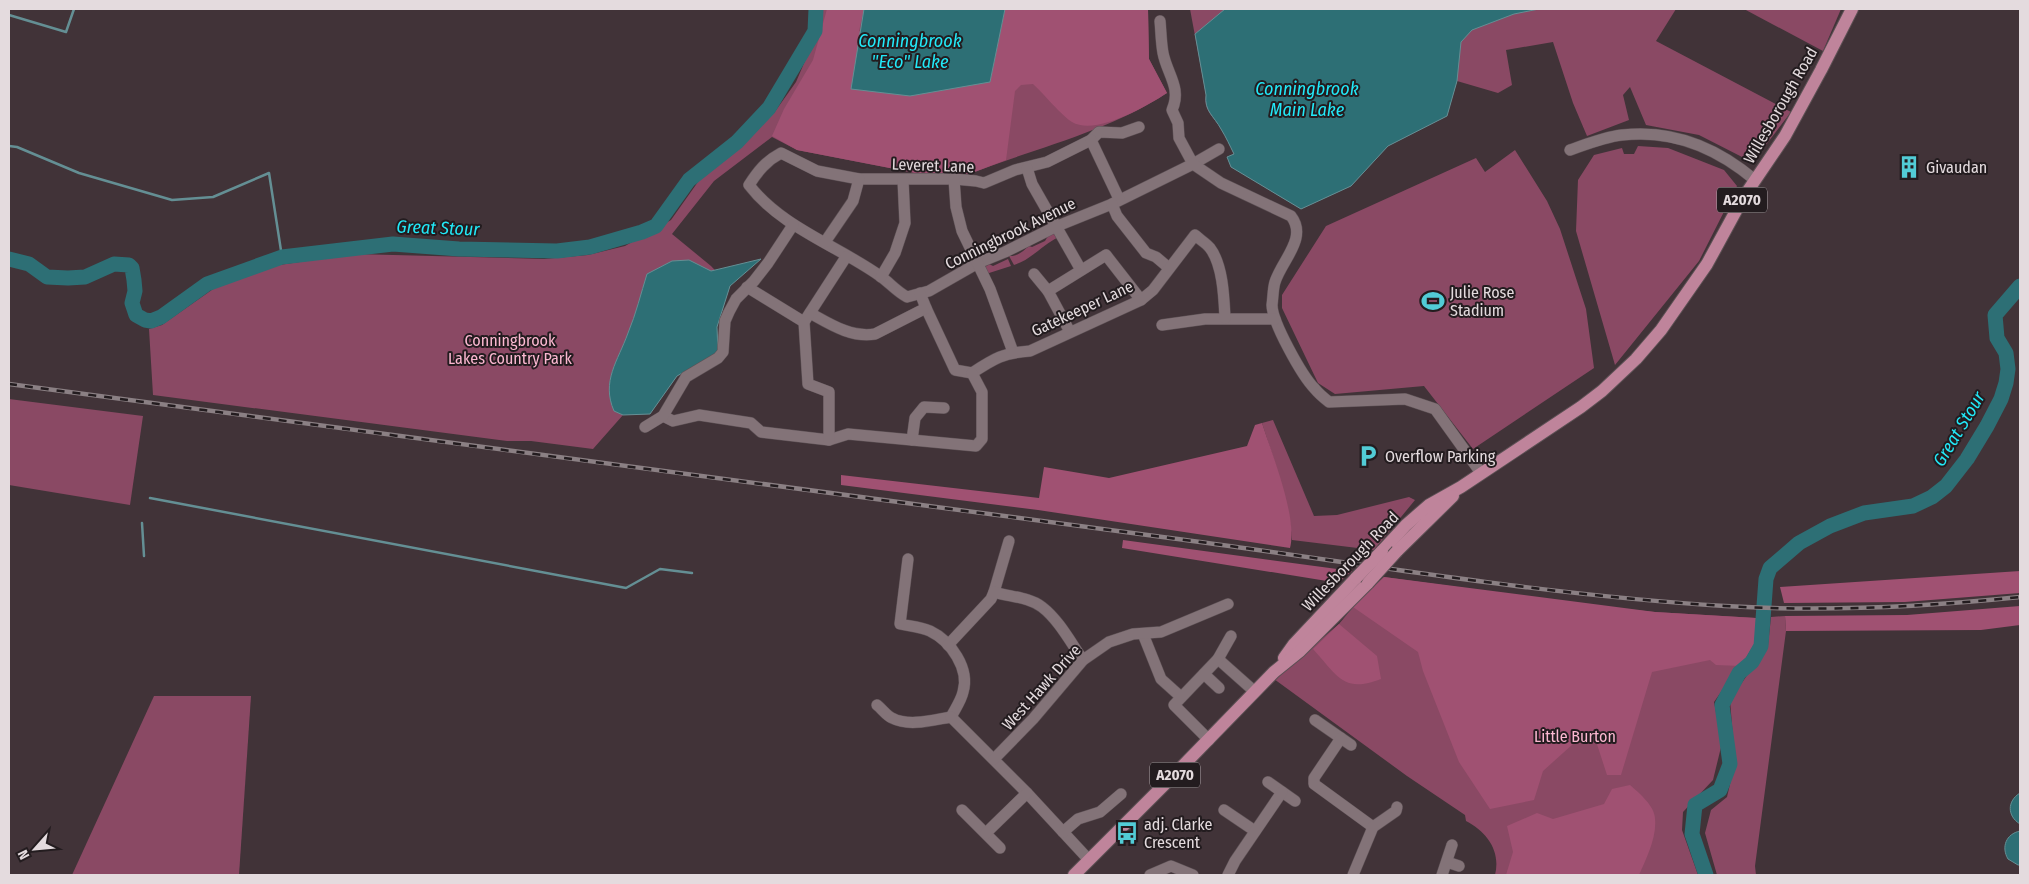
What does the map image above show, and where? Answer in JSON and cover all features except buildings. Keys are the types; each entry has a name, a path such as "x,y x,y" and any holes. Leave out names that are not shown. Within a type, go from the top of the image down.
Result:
{"main road":[{"name":"Willesborough Road","path":"1274,672 1294,644 1382,551 1429,505 1461,487 1602,391 1636,359 1661,330 1707,264 1755,180 1785,136 1852,9"},
{"name":"Willesborough Road","path":"1074,875 1209,740 1254,691 1300,651 1461,487"}],"street":[{"path":"1160,21 1163,54 1175,90 1176,100 1172,110 1178,123 1180,138 1193,164 1222,182 1291,216 1297,223 1298,236 1275,282 1272,306 1275,319 1296,361 1314,389 1329,402 1405,400 1435,409 1481,473"},
{"name":"Leveret Lane","path":"748,185 759,168 781,153 817,171 859,179 954,179 987,183 1015,170 1048,162 1091,140 1099,132 1122,133 1139,127"},
{"path":"1570,150 1620,136 1640,134 1669,136 1699,145 1733,162 1755,180"},
{"path":"1091,140 1115,201 1117,216 1146,253 1156,257 1169,268"},
{"name":"Conningbrook Avenue","path":"748,185 760,200 793,225 825,242 881,277 896,292 907,297 929,291 978,263 1182,171 1219,149"},
{"path":"1027,168 1032,184 1080,270"},
{"path":"825,242 853,201 859,179"},
{"path":"954,179 956,207 962,231 978,263 1013,352"},
{"path":"881,277 895,253 905,223 903,180"},
{"path":"645,427 663,416 686,377 718,358 723,352 725,321 736,299 768,263 793,225"},
{"name":"Gatekeeper Lane","path":"972,373 998,356 1030,350 1141,300 1153,290 1195,235 1210,248 1221,276 1225,318"},
{"path":"829,440 829,392 808,384 807,318 846,256"},
{"path":"1048,291 1106,256 1141,300"},
{"path":"1034,274 1048,291 1070,332"},
{"path":"747,287 772,297 807,318 848,333 867,335 881,331 926,308"},
{"path":"663,416 673,421 699,415 732,419 751,423 761,432 829,440 848,434 912,440 916,442 976,446 982,439 982,392 972,373 955,370 920,293"},
{"path":"1162,325 1225,318 1275,319"},
{"path":"912,440 915,418 924,407 944,408"},
{"path":"948,645 990,599 994,592 1009,541"},
{"path":"908,559 900,624 930,631 948,645 959,660 965,679 963,693 951,717"},
{"path":"994,592 1019,597 1041,607 1053,618 1083,660"},
{"name":"West Hawk Drive","path":"994,759 1027,726 1083,660 1120,638 1161,632 1228,604"},
{"path":"1143,634 1161,679 1181,697"},
{"path":"1209,740 1174,705 1218,659 1232,636"},
{"path":"1218,659 1254,691"},
{"path":"1204,674 1219,688"},
{"path":"877,705 891,718 906,723 951,717"},
{"path":"951,717 1028,793 1089,860"},
{"path":"1315,720 1351,745"},
{"path":"1341,738 1314,778 1314,784 1373,827"},
{"path":"1268,782 1294,801"},
{"path":"1228,875 1282,792"},
{"path":"986,833 1028,793"},
{"path":"1064,832 1078,819 1100,812 1121,794"},
{"path":"1353,875 1373,827 1396,812 1397,807"},
{"path":"962,810 1000,848"},
{"path":"1224,810 1255,831"},
{"path":"1442,875 1452,844"},
{"path":"1447,862 1459,866"},
{"path":"1150,875 1170,866 1193,875"}],"green space":[{"name":"Conningbrook Lakes Country Park","path":"822,9 1148,9 1149,59 1167,93 1144,107 1094,130 964,176 954,172 931,176 797,150 772,137 714,181 672,234 711,266 730,286 717,327 718,353 677,376 650,414 623,415 593,449 531,441 507,441 153,395 149,329 162,325 216,287 272,266 355,254 544,259 588,255 625,246 671,220 705,172 774,113 796,82 814,40"},
{"path":"827,9 864,9 859,31 990,82 1005,9 1148,9 1149,59 1167,93 1121,118 1094,125 1082,125 1068,119 1033,84 1021,85 1015,91 1006,160 964,176 954,172 931,176 797,150 772,136 784,109 813,60"},
{"name":"Conningbrook Main Lake","path":"1190,9 1676,9 1656,41 1791,112 1756,158 1746,159 1699,135 1646,125 1630,87 1623,95 1629,120 1587,136 1573,103 1553,42 1506,50 1512,85 1498,93 1457,81 1447,116 1388,146 1351,186 1301,209 1231,167 1227,157 1234,154 1206,105 1206,95"},
{"path":"1744,9 1841,9 1823,51"},
{"path":"1638,146 1668,148 1724,170 1737,186 1699,261 1615,365 1576,231 1578,180 1594,155 1622,148 1624,154 1634,154"},
{"name":"Julie Rose Stadium","path":"1515,150 1547,201 1560,229 1586,309 1594,368 1473,449 1424,386 1335,394 1318,383 1282,308 1282,295 1326,226 1476,158 1485,172"},
{"path":"1054,233 1059,237 1026,260 1014,265 1009,256 1018,254 1029,246 1032,247 1045,241 1048,236"},
{"path":"1008,259 1011,266 986,274 984,268 989,264 993,266"},
{"path":"9,399 143,416 130,505 9,485"},
{"path":"1273,420 1314,516 1337,515 1409,497 1415,500 1374,550 1292,540 1288,510 1262,423"},
{"path":"1262,423 1287,503 1292,535 1290,548 1038,510 841,485 841,475 1039,498 1044,467 1109,478 1247,446 1255,425"},
{"path":"1123,540 1352,571 1339,582 1333,582 1122,548"},
{"path":"2020,571 2020,593 1905,602 1784,603 1780,587"},
{"name":"Little Burton","path":"1384,577 1587,605 1655,612 1756,618 1755,643 1714,702 1722,743 1713,780 1683,812 1682,830 1698,875 1495,875 1496,858 1491,843 1474,825 1466,821 1465,815 1407,776 1274,679 1339,624 1353,607"},
{"path":"1384,577 1655,612 1756,618 1755,643 1741,666 1716,665 1710,660 1652,672 1621,775 1607,775 1594,735 1573,744 1543,771 1534,800 1490,809 1459,762 1423,671 1418,652 1353,607"},
{"path":"2020,606 2020,625 1981,630 1786,631 1785,616 1907,615"},
{"path":"1785,616 1786,631 1755,866 1756,875 1717,875 1705,833 1711,810 1727,797 1735,763 1730,700 1768,645 1771,617"},
{"path":"1339,624 1377,656 1381,679 1368,683 1349,683 1335,674 1313,649"},
{"path":"154,696 251,696 239,875 72,875"},
{"path":"1630,785 1652,809 1655,819 1653,840 1639,875 1506,875 1513,852 1507,826 1537,813 1553,819 1604,804 1612,789"}],"water":[{"name":"Conningbrook \"Eco\" Lake","path":"864,9 1005,9 990,82 910,96 851,89"},
{"name":"Conningbrook Main Lake","path":"1225,9 1539,9 1514,14 1472,30 1461,42 1457,81 1447,116 1388,146 1351,186 1301,209 1231,167 1227,157 1234,154 1208,109 1195,34"},
{"path":"761,259 730,286 717,327 718,353 677,376 650,414 623,415 614,411 609,390 612,371 634,318 647,274 672,261 689,260 711,271"},
{"path":"2020,793 2020,824 2013,817 2010,808 2013,800"},
{"path":"2020,831 2020,865 2018,865 2008,859 2005,846 2011,835"}],"waterway":[{"path":"9,15 66,32 74,9"},
{"name":"Great Stour","path":"9,259 29,264 47,277 85,277 114,264 129,265 132,268 134,280 135,291 132,303 136,315 151,321 161,317 207,284 282,257 393,244 459,249 557,251 590,247 642,232 656,226 689,180 737,142 769,108 815,31 816,9"},
{"path":"9,146 17,147 79,173 172,200 213,197 269,173 282,257"},
{"name":"Great Stour","path":"1706,875 1692,834 1695,805 1720,790 1730,764 1722,705 1739,673 1752,662 1761,646 1766,579 1770,568 1799,543 1830,526 1864,513 1913,506 1932,497 1946,486 1967,459 2001,399 2008,369 2006,353 1997,338 1995,315 2020,286"},
{"path":"150,498 626,588 660,569 692,573"},
{"path":"142,523 144,556"}],"railway":[{"path":"9,384 1586,594 1725,606 1799,609 1910,606 2020,597"}],"place":[{"name":"Givaudan","path":"1909,167"},
{"name":"Julie Rose Stadium","path":"1433,301"},
{"name":"Overflow Parking","path":"1368,456"},
{"name":"adj. Clarke Crescent","path":"1127,833"}]}
